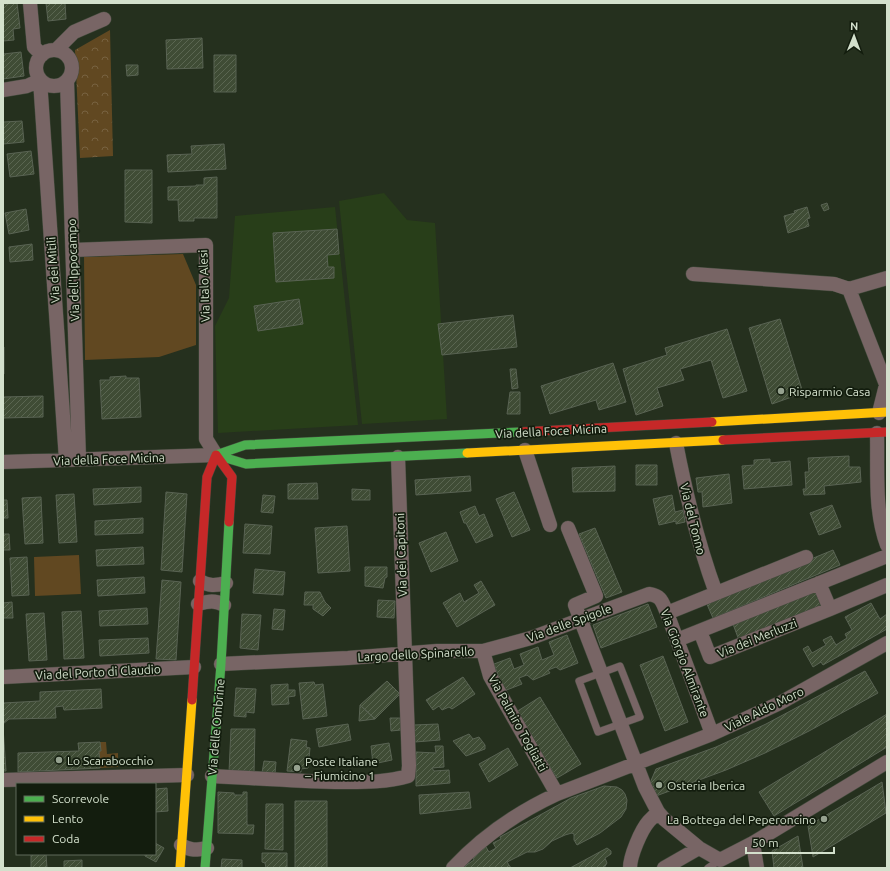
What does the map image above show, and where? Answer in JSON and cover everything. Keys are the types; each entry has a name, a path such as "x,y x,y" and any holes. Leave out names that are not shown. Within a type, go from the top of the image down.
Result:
{"street":[{"path":"30,3 34,47 42,55"},
{"path":"56,50 74,32 104,19"},
{"path":"56,50 66,54 72,62 72,72 67,81 53,87 48,86 40,80 36,70 38,59 42,55 46,52 56,50"},
{"path":"3,90 27,86 40,80"},
{"name":"Via dei Mitili","path":"40,80 72,459"},
{"name":"Via dell'Ippocampo","path":"67,81 73,250 72,459"},
{"name":"Via Italo Alesi","path":"73,250 206,245 206,439 216,455"},
{"path":"693,274 834,284 849,288 887,278"},
{"path":"849,288 886,386 883,412"},
{"name":"Via della Foce Micina","path":"3,462 216,455 244,445 611,428 883,412"},
{"path":"611,428 612,447"},
{"path":"882,432 878,489 884,536 887,545"},
{"name":"Via della Foce Micina","path":"216,455 246,464 612,447 882,432"},
{"name":"Via del Tonno","path":"676,443 692,519 702,556 716,593"},
{"path":"524,450 550,525"},
{"name":"Via delle Ombrine","path":"180,868 207,477 216,455"},
{"name":"Via delle Ombrine","path":"206,868 221,664 232,477 216,455"},
{"name":"Via dei Capitoni","path":"212,776 316,782 359,782 395,780 408,776 409,766 398,457"},
{"path":"568,528 596,596 575,605 635,763 658,812 699,848 720,860 753,843 887,762"},
{"path":"677,640 887,556"},
{"path":"667,613 806,557"},
{"path":"200,581 207,585 215,586 226,583"},
{"path":"819,583 830,609"},
{"name":"Via dei Merluzzi","path":"700,631 710,657 887,585"},
{"name":"Via delle Spigole","path":"483,651 531,638 649,594 655,595"},
{"name":"Via Giorgio Almirante","path":"655,595 661,599 667,613 712,734"},
{"path":"198,604 208,601 217,602 224,605"},
{"name":"Viale Aldo Moro","path":"453,868 496,829 514,816 557,794 712,734 780,703 887,643"},
{"name":"Largo dello Spinarello","path":"221,664 348,658 438,651 483,651"},
{"name":"Via Palmiro Togliatti","path":"483,651 490,676 557,794"},
{"name":"Via del Porto di Claudio","path":"3,677 194,667"},
{"path":"3,780 187,775"},
{"path":"630,868 630,862 641,833 648,822 658,812"},
{"path":"753,843 757,868"},
{"path":"182,845 189,850 196,851 207,848"},
{"path":"664,868 699,848"}],"lane":[{"path":"620,666 640,717 620,724 598,732 579,681 620,666"},
{"path":"708,868 720,860"}],"shaded area":[{"path":"384,193 407,220 435,223 447,419 362,424 339,201"},
{"path":"335,207 358,425 218,433 215,326 229,298 235,216"}],"green space":[{"path":"110,30 113,156 80,158 75,50"},
{"path":"183,254 196,285 196,345 159,357 85,360 84,257"},
{"path":"79,555 81,594 35,596 34,557"},
{"name":"Lo Scarabocchio","path":"100,742 106,742 107,754 118,753 118,767 100,768"}],"building":[{"path":"17,3 20,28 13,29 14,40 3,41 3,4"},
{"path":"46,3 65,3 66,19 48,21"},
{"path":"202,38 203,68 167,69 166,40"},
{"path":"21,52 24,76 3,79 3,54"},
{"path":"214,55 236,55 236,92 214,92"},
{"path":"126,65 138,65 138,75 127,76"},
{"path":"22,121 24,142 3,144 3,122"},
{"path":"224,144 226,169 168,172 167,155 192,154 191,146"},
{"path":"31,151 34,174 10,177 7,154"},
{"path":"125,170 152,170 152,223 125,222"},
{"path":"217,177 217,218 194,218 194,221 179,221 178,200 168,200 168,187 204,185 204,178"},
{"path":"827,203 829,209 824,211 821,205"},
{"path":"807,207 810,218 807,219 809,226 788,233 784,216 795,213 794,211"},
{"path":"26,209 29,230 9,234 5,213"},
{"path":"337,229 339,254 327,255 328,267 334,267 334,278 276,282 273,233"},
{"path":"32,244 33,260 10,262 9,247"},
{"path":"299,299 303,324 258,331 254,306"},
{"path":"513,315 517,347 442,355 438,324"},
{"path":"780,319 803,393 772,404 749,328"},
{"path":"727,329 747,391 723,398 711,360 680,369 684,380 657,388 663,406 636,415 623,369 667,355 665,348"},
{"path":"4,347 4,374 3,374"},
{"path":"613,363 626,402 599,410 596,400 550,414 541,386"},
{"path":"510,369 516,369 518,388 512,389"},
{"path":"126,376 126,378 139,378 141,417 102,419 100,380 110,380 110,377"},
{"path":"510,392 520,392 520,414 507,414"},
{"path":"43,396 43,417 3,418 3,397"},
{"path":"849,456 849,467 860,467 861,482 824,486 825,494 804,495 803,489 806,489 805,472 809,472 808,458"},
{"path":"770,459 770,463 790,461 792,485 744,489 742,466 754,465 754,460"},
{"path":"636,465 657,465 657,485 636,485"},
{"path":"615,466 615,491 573,492 572,468"},
{"path":"729,474 732,503 703,507 702,492 698,492 696,478"},
{"path":"470,476 471,491 416,495 415,480"},
{"path":"317,483 318,499 288,499 288,484"},
{"path":"141,487 141,502 94,505 93,489"},
{"path":"352,489 370,490 370,500 352,500"},
{"path":"166,492 187,494 182,572 161,570"},
{"path":"514,492 530,530 512,537 496,499"},
{"path":"74,494 77,542 59,543 56,495"},
{"path":"263,495 275,496 273,513 261,512"},
{"path":"672,495 675,512 683,510 685,522 676,524 676,521 659,525 653,499"},
{"path":"41,497 43,543 25,544 22,498"},
{"path":"3,500 7,500 8,518 3,518"},
{"path":"832,505 841,527 819,535 810,513"},
{"path":"475,506 479,516 484,514 493,536 476,543 466,523 464,523 460,512"},
{"path":"143,518 143,533 95,535 95,521"},
{"path":"245,524 272,526 270,554 243,553"},
{"path":"347,526 350,571 318,573 315,528"},
{"path":"595,528 622,592 606,598 579,534"},
{"path":"446,532 458,561 431,572 419,543"},
{"path":"3,534 9,534 10,550 3,550"},
{"path":"143,547 144,564 97,566 96,550"},
{"path":"833,550 840,565 713,618 706,602"},
{"path":"27,557 29,595 12,596 10,558"},
{"path":"365,567 387,567 387,577 385,578 383,588 365,586"},
{"path":"255,569 285,572 283,595 253,593"},
{"path":"144,577 145,593 98,596 97,580"},
{"path":"162,580 181,582 176,660 156,659"},
{"path":"481,581 495,605 457,627 443,603 460,593 464,602 479,593 474,585"},
{"path":"816,591 823,610 740,643 733,624"},
{"path":"305,592 320,592 325,602 331,608 323,616 313,609 313,605 304,605"},
{"path":"378,600 395,601 394,618 377,617"},
{"path":"12,602 13,618 3,618 3,603"},
{"path":"871,603 880,619 887,614 887,629 823,665 821,662 813,667 803,649 808,646 812,653 826,645 823,640 831,636 836,645 847,638 845,634 852,630 845,617"},
{"path":"648,604 657,627 601,648 593,625"},
{"path":"147,608 148,624 100,626 99,611"},
{"path":"274,609 285,610 283,630 272,629"},
{"path":"81,611 84,658 64,659 62,612"},
{"path":"44,613 47,660 29,661 26,614"},
{"path":"242,614 261,615 258,650 240,648"},
{"path":"567,635 578,663 560,670 556,667 548,670 550,673 533,680 527,675 519,678 522,684 504,691 494,664 510,658 514,669 524,665 520,654 538,647 542,660 554,655 549,642"},
{"path":"148,638 149,653 100,656 99,640"},
{"path":"663,656 688,722 665,731 640,665"},
{"path":"865,671 878,693 809,731 765,753 726,770 656,796 650,783 656,769 716,747 766,724"},
{"path":"463,677 475,694 452,709 449,707 442,710 439,706 433,710 426,700"},
{"path":"387,681 400,694 375,719 360,705"},
{"path":"314,682 315,685 323,684 327,716 303,719 299,683"},
{"path":"288,684 288,690 295,690 295,696 288,697 289,704 272,705 271,685"},
{"path":"236,688 256,689 254,713 246,712 246,717 234,716"},
{"path":"101,689 102,708 64,710 63,706 55,707 56,718 9,719 3,724 3,703 40,701 40,692"},
{"path":"540,697 581,764 557,778 516,712"},
{"path":"360,705 375,719 359,721"},
{"path":"887,714 887,747 774,816 759,792"},
{"path":"390,718 400,718 401,730 391,731"},
{"path":"348,724 351,740 319,747 316,729"},
{"path":"438,724 440,740 415,742 414,725"},
{"path":"3,727 6,771 3,771"},
{"path":"231,729 255,729 254,773 229,772"},
{"path":"469,734 473,739 479,737 485,745 485,749 466,756 453,741"},
{"path":"291,739 307,741 306,747 310,748 308,768 301,769 301,772 287,771"},
{"name":"Lo Scarabocchio","path":"100,742 100,768 18,772 18,753 79,751 78,743"},
{"path":"389,743 392,760 373,764 371,746"},
{"path":"435,746 443,746 444,767 432,768 434,771 449,770 450,783 416,786 416,752 436,753"},
{"path":"508,748 518,765 489,782 479,764"},
{"path":"264,761 276,762 275,774 262,773"},
{"path":"882,782 886,813 813,857 808,826"},
{"path":"604,786 617,787 622,790 627,800 626,809 621,817 600,833 577,845 574,840 574,834 572,833 565,835 552,841 543,849 535,852 527,852 507,862 511,868 462,868 474,860 473,858 486,847 489,852 496,848 493,843 501,839 500,837 571,798"},
{"path":"167,788 168,811 156,812 156,789"},
{"path":"218,792 243,795 243,792 247,792 247,825 254,825 253,834 218,833"},
{"path":"469,792 471,808 420,814 419,795"},
{"path":"295,801 327,801 327,868 295,868"},
{"path":"266,804 283,804 283,850 265,849"},
{"path":"798,836 803,868 774,868 772,851"},
{"path":"156,844 164,848 156,862 145,856 156,855"},
{"path":"607,848 611,851 611,854 605,858 607,863 604,868 570,868"},
{"path":"262,853 287,853 287,868 266,868 265,863 262,862"},
{"path":"31,855 46,855 47,868 31,868"},
{"path":"222,859 242,860 242,868 221,868"},
{"path":"82,860 82,868 64,868 64,861"}],"traffic: fast":[{"path":"216,455 245,445 521,432"},
{"path":"216,455 246,464 467,453"},
{"path":"205,868 221,664 229,522"}],"traffic: slow":[{"path":"712,422 887,412"},
{"path":"467,453 723,440"},
{"path":"180,868 192,700"}],"traffic: jam":[{"path":"521,432 712,422"},
{"path":"723,440 887,432"},
{"path":"192,700 207,477 216,455"},
{"path":"216,455 232,477 229,522"}],"place":[{"name":"Risparmio Casa","path":"781,391"},
{"name":"Lo Scarabocchio","path":"59,760"},
{"name":"Poste Italiane – Fiumicino 1","path":"297,768"},
{"name":"Osteria Iberica","path":"659,785"},
{"name":"La Bottega del Peperoncino","path":"824,819"}]}
